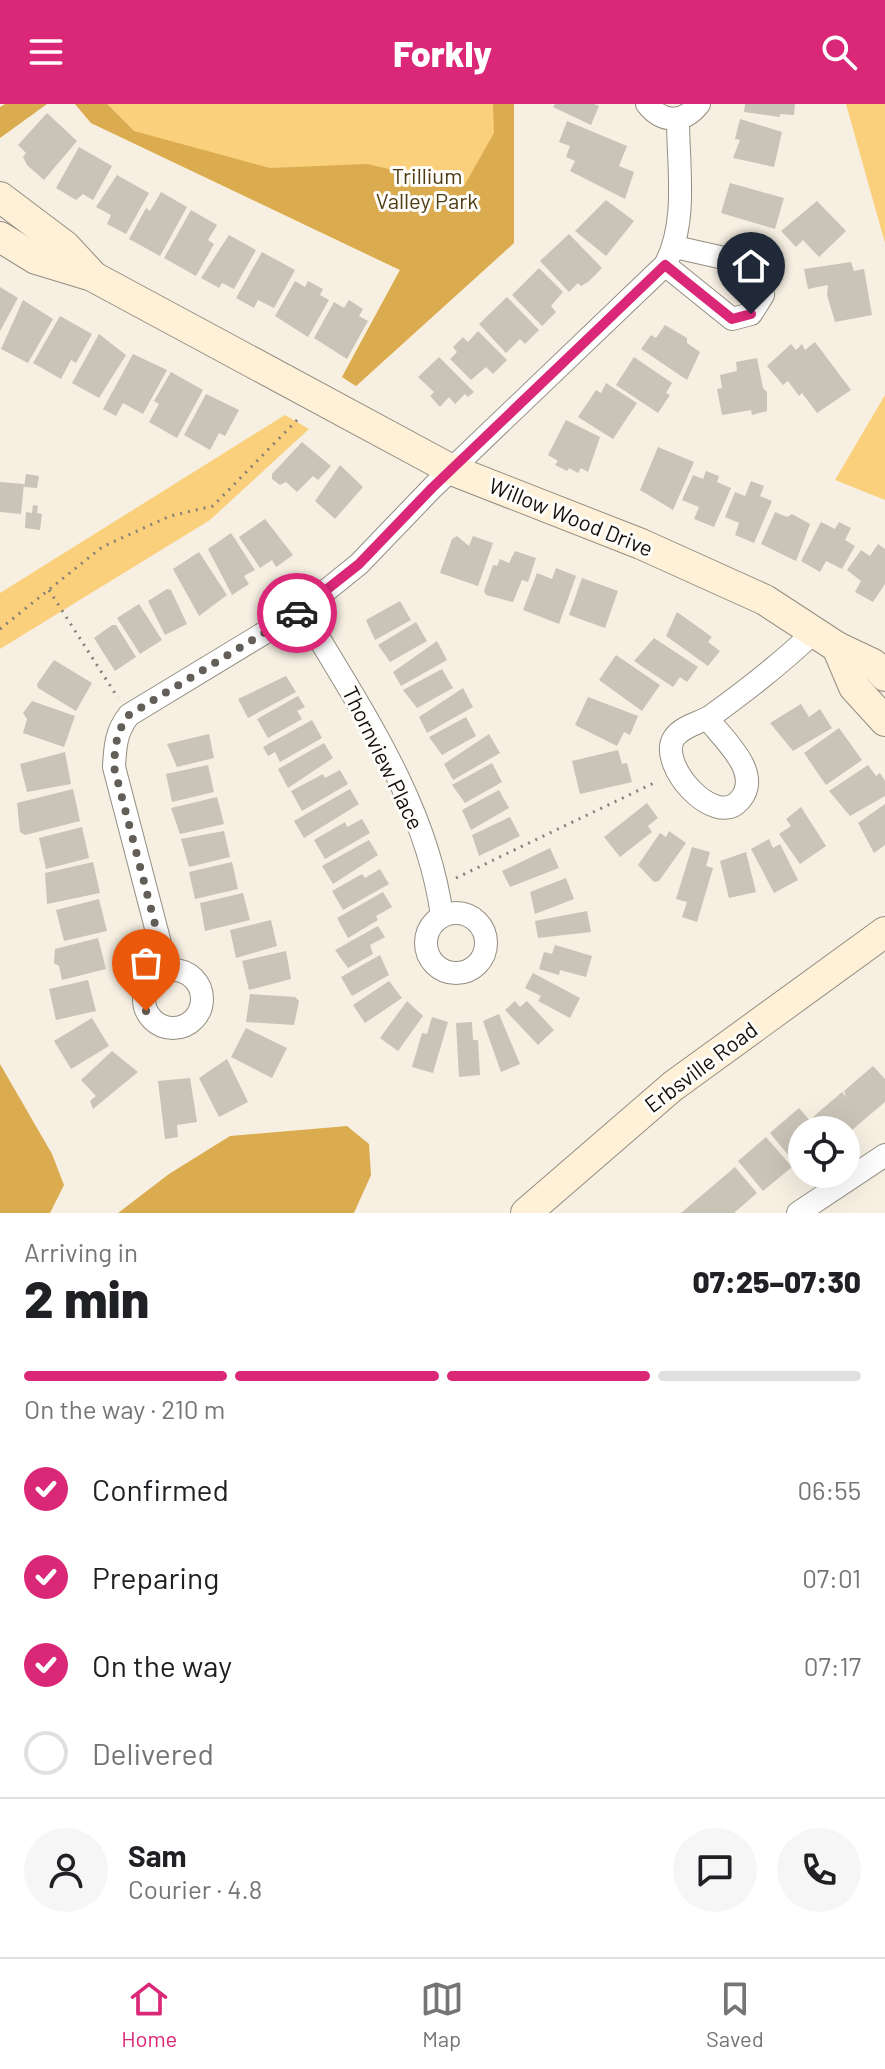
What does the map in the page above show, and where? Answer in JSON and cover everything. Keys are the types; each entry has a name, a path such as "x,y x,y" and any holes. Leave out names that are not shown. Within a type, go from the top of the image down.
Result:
{"street":[{"path":"647,104 660,117 678,119 691,113 699,104"},
{"path":"167,970 114,767 115,743 129,715 302,610 359,564 670,256 680,223 678,119"},
{"name":"Willow Wood Drive","path":"0,197 65,246 92,276"},
{"name":"Willow Wood Drive","path":"0,237 36,259 92,276 452,470 698,569 765,600 826,639 873,664 885,676"},
{"name":"Thornview Place","path":"302,610 379,739 401,786 438,887 442,916"},
{"path":"707,718 747,770 748,787 738,804 722,809 704,803 677,772 670,755 674,738 687,727 707,718 784,660 826,639 854,687 885,721"},
{"name":"Erbsville Road","path":"526,1213 673,1086 885,932"},
{"path":"798,1213 885,1155"}],"path":[{"path":"0,629 102,547 170,516 213,506 318,398"},
{"path":"49,590 129,715"},
{"path":"438,887 677,772"}],"green space":[{"path":"5,104 47,104 0,138 0,107"},
{"name":"Trillium Valley Park","path":"75,104 514,104 514,243 356,386 342,377 400,270 91,123"},
{"name":"Trillium Valley Park","path":"75,104 107,104 134,131 270,168 367,164 464,186 494,133 493,104 514,104 514,243 356,386 342,377 400,270 91,123"},
{"path":"846,104 885,104 885,243"},
{"path":"885,395 885,500 835,480"},
{"path":"285,415 309,429 210,520 0,649 0,593"},
{"path":"0,1064 52,1154 64,1185 50,1213 0,1213"},
{"path":"347,1126 369,1144 371,1175 354,1213 118,1213 169,1174 230,1136"}],"building":[{"path":"555,104 599,106 591,125 553,107"},
{"path":"745,104 795,104 794,115 780,114 780,117 744,112"},
{"path":"47,113 77,141 44,180 27,165 23,157 26,153 18,145"},
{"path":"740,119 782,132 774,167 733,158 740,140 735,139"},
{"path":"567,121 627,146 619,166 634,172 625,199 570,171 575,161 566,157 570,146 559,142"},
{"path":"79,147 112,166 93,200 83,194 76,200 56,188"},
{"path":"117,175 149,193 126,234 107,224 111,215 96,207"},
{"path":"730,183 784,198 775,229 721,213"},
{"path":"161,192 187,207 160,256 129,239 146,208 150,211"},
{"path":"606,200 634,221 606,256 575,231"},
{"path":"817,201 846,231 819,257 803,240 796,247 781,231"},
{"path":"191,210 217,225 208,240 214,244 196,276 164,258"},
{"path":"569,234 602,268 588,282 581,286 578,283 569,292 540,261"},
{"path":"229,235 256,250 234,289 222,283 219,288 201,278"},
{"path":"262,252 295,270 274,308 258,300 254,308 236,298"},
{"path":"851,262 854,271 864,269 872,315 835,322 827,295 828,285 808,289 804,269"},
{"path":"539,268 563,292 551,306 556,312 542,326 512,295"},
{"path":"295,281 305,287 308,281 323,289 320,295 329,300 308,337 275,316"},
{"path":"0,287 18,298 0,331"},
{"path":"507,297 539,330 525,344 520,339 506,353 479,324"},
{"path":"23,300 53,319 28,363 1,349"},
{"path":"349,300 363,309 359,316 368,321 347,359 314,338 334,302 344,308"},
{"path":"60,316 92,334 76,363 71,360 61,379 33,363"},
{"path":"665,325 687,338 687,343 700,352 687,380 641,349 651,335 656,338"},
{"path":"478,331 507,360 493,374 486,367 471,380 450,359 457,352 453,347 463,337 468,342"},
{"path":"99,334 126,355 99,398 72,383"},
{"path":"815,342 851,390 817,413 802,393 799,396 788,381 783,385 767,366 791,344 796,350 802,344 805,350"},
{"path":"133,354 167,370 143,414 123,403 116,416 103,409"},
{"path":"439,357 474,392 468,397 465,394 455,404 449,397 440,407 430,396 434,392 418,377"},
{"path":"634,357 672,383 666,393 670,395 658,413 616,385"},
{"path":"757,358 763,388 767,392 767,411 752,415 751,410 722,415 717,389 722,388 720,375 737,371 736,362"},
{"path":"171,372 203,390 177,438 149,422 159,404 154,401"},
{"path":"606,383 637,403 613,439 578,417 596,390 601,393"},
{"path":"206,394 239,410 225,436 219,433 210,450 184,435"},
{"path":"566,420 600,437 588,472 581,468 578,473 569,468 567,471 555,465 558,461 548,455"},
{"path":"302,442 331,466 318,480 313,476 297,492 286,482 280,485 272,479 272,474"},
{"path":"658,447 694,462 673,510 640,490"},
{"path":"340,465 363,487 335,519 315,501"},
{"path":"706,471 719,476 717,482 731,488 714,527 694,519 699,507 682,500 693,475 703,479"},
{"path":"26,474 39,476 37,488 24,487"},
{"path":"751,481 764,486 760,496 772,501 754,543 735,535 739,523 725,517 735,492 745,496"},
{"path":"0,482 24,484 21,514 0,512"},
{"path":"33,505 38,506 37,513 42,514 40,530 25,528 26,512 32,513"},
{"path":"775,512 787,517 792,514 810,524 796,561 761,544"},
{"path":"265,519 293,555 276,567 272,560 260,568 239,537"},
{"path":"821,522 835,529 839,522 851,528 845,540 855,546 842,569 826,561 820,572 801,561"},
{"path":"231,533 255,570 244,576 249,584 232,595 208,549"},
{"path":"457,536 469,546 473,536 493,543 478,586 440,573 452,539"},
{"path":"878,544 885,549 885,584 873,602 855,592 861,581 847,570 861,550 870,556"},
{"path":"515,551 536,558 528,582 522,580 513,602 486,595 484,591 493,565 497,566 500,559 509,563"},
{"path":"199,552 227,595 199,616 173,569"},
{"path":"556,568 576,576 559,624 523,610 537,573 552,579"},
{"path":"582,578 618,591 605,628 569,615"},
{"path":"167,589 171,590 187,624 165,635 148,601"},
{"path":"400,601 411,620 375,640 366,620"},
{"path":"139,604 162,640 140,654 117,618"},
{"path":"677,612 712,637 708,642 720,651 708,666 666,636"},
{"path":"416,622 427,641 390,662 378,645"},
{"path":"116,625 136,657 115,671 94,638"},
{"path":"654,638 698,667 687,682 680,677 673,687 634,661"},
{"path":"437,641 447,660 401,686 393,672"},
{"path":"616,655 660,685 642,711 599,680"},
{"path":"54,660 92,683 76,711 38,688 37,684"},
{"path":"442,669 453,688 417,708 403,690"},
{"path":"286,676 296,692 248,718 238,699"},
{"path":"463,688 473,707 427,733 419,717"},
{"path":"298,696 305,707 297,711 302,719 268,738 257,719"},
{"path":"588,697 638,716 630,735 624,732 617,746 575,725"},
{"path":"32,701 75,716 64,747 23,733 27,719 23,713"},
{"path":"801,704 809,717 820,709 832,728 793,751 770,723"},
{"path":"466,717 476,736 442,755 429,737"},
{"path":"312,720 322,738 280,762 275,752 268,756 263,747"},
{"path":"839,728 862,760 826,785 804,753"},
{"path":"209,734 214,758 177,767 167,744"},
{"path":"489,734 500,753 453,780 444,764"},
{"path":"324,743 333,758 288,788 278,769"},
{"path":"618,750 622,764 627,763 632,782 580,794 572,761"},
{"path":"65,752 71,784 27,792 20,764"},
{"path":"492,763 502,782 465,803 452,785"},
{"path":"208,765 214,792 172,802 166,774"},
{"path":"868,765 876,776 880,773 885,781 885,796 850,816 829,791"},
{"path":"340,770 348,784 302,811 291,791 323,774 325,778"},
{"path":"73,789 80,821 25,835 20,832 17,803"},
{"path":"350,789 359,804 304,838 294,821"},
{"path":"499,790 509,808 471,830 462,810"},
{"path":"217,797 224,824 180,834 171,808"},
{"path":"647,803 658,818 648,826 652,832 620,857 604,837"},
{"path":"885,804 885,845 874,853 858,823"},
{"path":"801,807 826,846 800,864 779,834 791,826 786,819"},
{"path":"510,817 520,836 479,856 472,835"},
{"path":"362,819 370,833 325,859 314,840 345,822 347,827"},
{"path":"82,827 89,858 46,869 39,838"},
{"path":"224,831 230,857 189,867 181,839"},
{"path":"669,831 686,843 659,881 654,882 638,865 660,833 666,837"},
{"path":"769,839 773,848 780,844 798,880 774,893 751,849"},
{"path":"369,840 378,855 333,884 322,866"},
{"path":"692,847 710,852 706,866 713,868 697,922 682,917 687,902 676,899"},
{"path":"550,848 559,868 510,887 502,871"},
{"path":"746,852 756,892 729,898 720,861"},
{"path":"93,862 100,893 47,904 45,873"},
{"path":"232,862 238,889 195,899 189,872"},
{"path":"380,869 389,884 343,910 332,891 362,874 365,878"},
{"path":"566,878 574,899 535,914 530,892"},
{"path":"383,892 392,907 376,916 378,920 348,938 337,918"},
{"path":"243,893 250,920 205,931 200,903"},
{"path":"99,899 107,931 64,941 56,910"},
{"path":"587,911 591,932 538,938 535,921"},
{"path":"271,920 277,946 236,958 230,930"},
{"path":"378,926 385,937 370,945 373,954 348,968 335,950"},
{"path":"98,938 106,969 62,980 59,966 54,963 55,949"},
{"path":"555,945 592,956 586,977 560,970 559,975 539,969 544,952 552,954"},
{"path":"286,951 291,979 249,990 242,961"},
{"path":"380,955 389,975 352,996 341,977"},
{"path":"533,973 580,998 570,1018 538,1001 541,996 525,988"},
{"path":"88,980 96,1011 56,1020 49,989"},
{"path":"389,981 402,998 365,1023 353,1005"},
{"path":"250,994 295,997 299,1001 294,1025 246,1022"},
{"path":"407,1001 423,1016 398,1051 380,1038"},
{"path":"515,1001 520,1007 527,1001 554,1030 538,1045 505,1010"},
{"path":"499,1014 520,1064 501,1072 483,1021"},
{"path":"432,1017 448,1022 433,1073 412,1067 422,1033 427,1034"},
{"path":"92,1018 109,1046 71,1069 54,1041"},
{"path":"472,1022 473,1040 478,1040 480,1075 459,1077 456,1023"},
{"path":"246,1028 287,1048 272,1078 231,1057"},
{"path":"112,1051 138,1072 93,1109 90,1101 96,1096 81,1080"},
{"path":"227,1059 248,1102 219,1117 199,1078"},
{"path":"873,1066 885,1079 885,1102 860,1123 860,1116 814,1116 842,1092 846,1097 844,1091"},
{"path":"190,1078 197,1122 177,1125 178,1137 165,1139 158,1081"},
{"path":"799,1108 806,1116 790,1116"},
{"path":"788,1117 788,1155 770,1133"},
{"path":"766,1137 788,1162 788,1170 763,1191 738,1161"},
{"path":"735,1167 757,1193 734,1213 681,1213"}],"way so far":[{"path":"146,1011 146,987 152,978 167,970 114,767 115,743 122,724 129,715 297,613"}],"route":[{"path":"297,613 359,564 432,488 665,265 732,319 751,314"}]}
